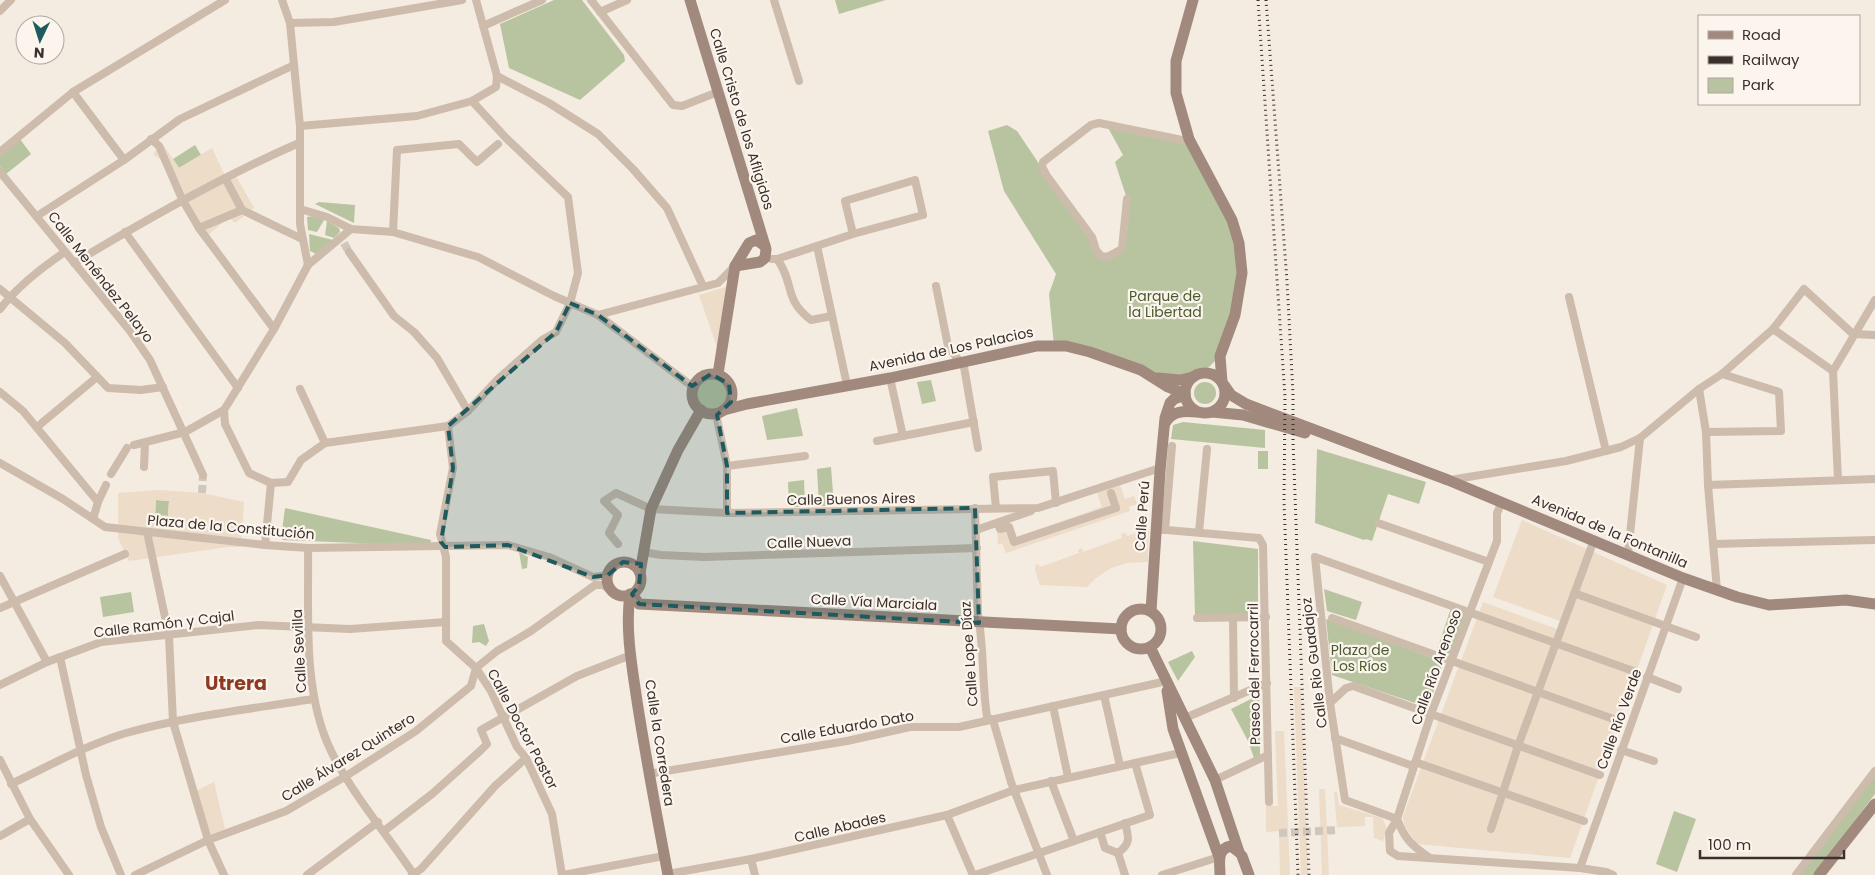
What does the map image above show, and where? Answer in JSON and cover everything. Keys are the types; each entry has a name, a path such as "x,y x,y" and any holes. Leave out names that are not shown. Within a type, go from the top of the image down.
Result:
{"street":[{"path":"0,11 11,0"},
{"path":"0,152 73,92 225,0"},
{"path":"282,0 290,23 300,126 302,239 308,265"},
{"path":"290,23 334,22 462,0"},
{"path":"300,126 417,116 472,100 496,87 496,76 476,0"},
{"path":"483,26 542,0"},
{"path":"591,0 673,106 682,106 718,92"},
{"path":"600,12 627,0"},
{"name":"Calle Cristo de los Afligidos","path":"690,0 718,92 761,255"},
{"path":"774,0 799,82"},
{"path":"1193,0 1176,62 1175,75 1179,109 1189,139 1220,194 1239,243 1242,273 1240,293 1232,328 1220,356 1187,383 1185,394 1189,406 1197,412"},
{"path":"37,216 124,160 180,119 294,65"},
{"path":"496,76 549,103 598,134 667,208 703,286"},
{"path":"73,92 124,160"},
{"path":"224,410 225,424 249,473 271,483 288,482 301,460 325,443 448,426 468,411 498,379 542,340 556,332 570,303 578,273 568,197 503,141 472,100"},
{"path":"1127,199 1122,249 1107,257 1101,256 1096,250 1092,237 1042,168 1043,162 1091,125 1099,123 1182,140 1189,139"},
{"path":"151,139 159,146 182,199 199,228 274,329"},
{"path":"393,232 397,150 459,144 477,162 503,141"},
{"path":"74,263 182,199 244,167 299,143"},
{"name":"Calle Menéndez Pelayo","path":"0,172 130,331 150,360 185,432 203,475"},
{"path":"225,178 242,210 302,239"},
{"path":"745,249 746,258 761,255 776,259 853,234 922,215 915,180 845,200 853,234"},
{"path":"300,209 327,217 351,229 393,232 478,257 598,315 693,387"},
{"path":"199,228 242,210"},
{"path":"111,474 130,446 185,432 224,410 274,329 308,265 342,241 351,229"},
{"path":"125,232 238,388"},
{"path":"598,315 718,283 735,266 752,241 760,241 761,255"},
{"path":"817,246 847,385"},
{"path":"0,309 42,267 65,252"},
{"path":"349,252 394,316 414,332 437,358 468,411"},
{"path":"735,266 761,255"},
{"path":"776,259 785,270 792,302 804,315 811,320 832,316"},
{"path":"718,374 735,266"},
{"path":"936,286 948,346 961,362 978,448"},
{"path":"0,289 65,343 108,388 141,390 163,387"},
{"path":"1448,480 1566,461 1621,447 1640,438 1699,389 1722,374 1773,329 1804,289 1853,334 1875,335"},
{"path":"1569,297 1606,451"},
{"path":"1838,480 1833,371 1853,334 1875,300"},
{"path":"1773,329 1833,371"},
{"name":"Avenida de Los Palacios","path":"720,412 747,404 890,378 1037,346 1066,346 1126,363 1156,378 1168,387 1185,394"},
{"path":"1165,423 1169,417 1180,411 1212,412 1223,403 1226,394 1220,356"},
{"path":"718,374 704,376 693,387 693,400 701,410 720,412"},
{"path":"718,374 729,384 732,398"},
{"path":"1196,375 1211,374 1223,383"},
{"path":"1706,432 1781,431 1779,392 1722,374"},
{"name":"Avenida de Los Palacios","path":"1156,378 1180,380 1196,375"},
{"path":"37,427 97,378"},
{"path":"890,378 904,436"},
{"name":"Avenida de la Fontanilla","path":"1223,383 1229,393 1239,400 1341,441 1448,480 1683,578 1717,590 1769,605 1846,600 1875,604"},
{"path":"1168,387 1170,390 1170,403"},
{"path":"300,389 325,443"},
{"path":"1699,389 1706,432 1708,485 1717,590"},
{"path":"0,392 23,410 98,502"},
{"path":"1170,403 1185,394"},
{"path":"732,398 747,404"},
{"path":"727,513 727,466 720,412 732,398"},
{"name":"Calle Perú","path":"1151,612 1160,529 1160,468 1165,423 1170,403"},
{"path":"608,575 593,577 595,585 603,585 622,596 631,594 639,586 651,509 678,450 701,410"},
{"name":"Avenida de la Fontanilla","path":"1212,412 1243,415 1341,441"},
{"path":"877,441 974,422"},
{"name":"Calle Doctor Pastor","path":"448,426 453,468 440,534 441,542 445,547 448,589 446,641 476,668 491,691 517,747 526,758 552,814 562,875"},
{"path":"1628,554 1640,438"},
{"path":"144,468 145,443"},
{"path":"1172,446 1160,529 1199,532 1207,449"},
{"path":"727,466 805,456"},
{"path":"0,463 94,519 98,502 106,485"},
{"path":"976,530 1038,508 1110,489 1160,468"},
{"path":"996,508 993,477 1054,471 1056,503"},
{"path":"1708,485 1875,479"},
{"path":"264,546 271,483"},
{"path":"998,522 1000,529 1009,527 1014,542 1116,508 1110,489"},
{"path":"618,544 609,533 618,515 604,501 616,493 651,509"},
{"name":"Calle Río Arenoso","path":"1430,858 1398,856 1390,850 1389,833 1397,818 1450,662 1497,541 1497,513 1502,502"},
{"name":"Calle Lope Díaz","path":"975,508 980,623 982,630 983,690 987,717 993,720 1014,790 1047,875"},
{"name":"Calle Buenos Aires","path":"651,509 727,513 1038,508"},
{"name":"Plaza de la Constitución","path":"94,519 105,527 264,546 308,548 445,547 508,544 548,557 593,577"},
{"path":"1378,523 1489,562"},
{"path":"148,532 169,636 173,722 208,840 224,875"},
{"name":"Paseo del Ferrocarril","path":"1199,532 1260,538 1264,545 1268,802"},
{"path":"1490,829 1518,746 1594,540"},
{"path":"1714,544 1875,540"},
{"name":"Calle Sevilla","path":"308,548 309,628 313,699 325,738 346,776 413,875"},
{"name":"Calle Nueva","path":"643,552 661,555 705,557 977,548"},
{"path":"613,591 608,582 608,575 615,565 628,563 643,552"},
{"path":"0,608 125,554"},
{"name":"Calle Rio Guadajoz","path":"1397,818 1345,800 1330,703 1315,557 1469,613"},
{"path":"628,563 635,566 640,573"},
{"path":"0,576 47,662"},
{"name":"Calle Río Verde","path":"1580,868 1683,578"},
{"name":"Calle Álvarez Quintero","path":"135,875 208,840 286,811 346,776 416,731 464,692 471,686 476,668 497,651 531,631 595,585"},
{"name":"Calle la Corredera","path":"613,591 627,616"},
{"path":"1574,593 1696,637"},
{"name":"Calle Vía Marciala","path":"631,594 639,604 1121,629"},
{"name":"Calle la Corredera","path":"631,594 627,616 631,655 648,774 668,875"},
{"path":"1143,609 1151,612 1159,621 1161,632 1157,642 1149,648 1136,649 1128,645 1122,638 1123,620 1131,612 1143,609"},
{"path":"1469,613 1636,672"},
{"path":"1233,617 1234,698"},
{"path":"1197,618 1266,617"},
{"path":"1332,618 1450,662 1619,721"},
{"name":"Calle Ramón y Cajal","path":"0,685 47,662 101,642 258,625 350,629 446,622"},
{"path":"1149,648 1215,780 1249,875"},
{"path":"384,831 432,794 480,751 486,744 481,730 504,719 520,707 578,676 631,655"},
{"path":"60,657 86,775 101,827 121,875"},
{"path":"1647,677 1678,689"},
{"path":"1166,682 1173,729 1180,753 1219,857 1220,875"},
{"name":"Calle Eduardo Dato","path":"648,774 847,740 910,727 959,727 1166,682"},
{"path":"1185,718 1267,683"},
{"path":"1330,703 1346,688 1353,686 1600,776"},
{"path":"1104,695 1120,766"},
{"path":"11,784 82,750 125,734 173,722 313,699"},
{"path":"1053,706 1068,777"},
{"path":"1335,738 1584,821"},
{"path":"1621,750 1654,761"},
{"name":"Calle Abades","path":"668,875 751,859 947,815 1014,790 1180,753"},
{"path":"1215,780 1268,755"},
{"path":"413,875 495,786 526,758"},
{"path":"0,760 30,819 69,875"},
{"path":"947,815 974,875 1150,815 1135,763"},
{"path":"1796,875 1875,771"},
{"path":"1051,781 1074,841"},
{"path":"1819,875 1875,804"},
{"path":"1397,818 1403,834 1413,847 1430,858 1580,868 1613,875"},
{"path":"0,836 30,819"},
{"path":"307,875 378,822"},
{"path":"1118,853 1129,842 1125,823"},
{"path":"1100,832 1105,848 1118,853"},
{"path":"1162,875 1219,857 1224,849 1228,847 1235,848 1240,854"},
{"path":"1118,853 1125,875"},
{"path":"562,875 664,856"},
{"path":"751,859 755,875"}],"highlighted area":[{"path":"570,303 598,315 692,386 711,374 729,384 731,402 717,415 727,466 727,513 975,508 979,623 639,604 632,594 639,586 641,564 623,562 608,575 593,577 508,545 445,547 441,542 453,468 448,426 556,332"}],"green space":[{"path":"554,0 582,0 624,55 625,61 580,100 509,68 500,24"},
{"path":"835,0 886,0 839,14"},
{"name":"Parque de la Libertad","path":"1106,124 1189,139 1232,220 1242,273 1220,356 1203,373 1180,380 1054,346 1049,294 1056,274 1004,191 988,131 1007,125 1017,131 1101,256 1122,249 1127,199 1115,162 1123,155"},
{"path":"20,139 31,154 6,174 0,167 0,155"},
{"path":"195,145 201,155 179,168 173,159"},
{"path":"319,202 355,205 354,223 315,204"},
{"path":"313,216 324,220 317,232 308,230 307,217"},
{"path":"327,221 339,228 340,232 334,238 325,235"},
{"path":"309,234 333,240 318,255 310,251"},
{"path":"712,379 723,383 727,394 723,405 712,409 701,405 697,394 701,383"},
{"path":"931,380 936,401 922,404 917,382"},
{"path":"1205,382 1213,385 1216,393 1213,401 1205,404 1197,401 1194,393 1197,385"},
{"path":"797,408 803,436 767,440 762,416"},
{"path":"1183,422 1265,430 1265,448 1171,439 1173,425"},
{"path":"1317,449 1426,482 1419,504 1388,494 1372,541 1315,523"},
{"path":"1258,451 1268,451 1268,469 1258,469"},
{"path":"831,467 834,506 819,506 817,469"},
{"path":"804,480 805,507 789,507 788,482"},
{"path":"156,500 169,501 168,516 155,515"},
{"path":"285,508 431,540 430,546 283,540 281,538"},
{"path":"1193,541 1258,549 1258,614 1195,615"},
{"path":"519,552 528,557 527,568 522,569"},
{"path":"1324,589 1362,602 1356,620 1327,611"},
{"path":"131,592 134,612 103,617 100,597"},
{"path":"1451,608 1465,615 1450,654 1437,650"},
{"name":"Plaza de Los Ríos","path":"1326,619 1443,662 1430,703 1425,702 1424,706 1332,675"},
{"path":"484,624 489,641 486,646 479,642 472,643 473,626"},
{"path":"1192,651 1195,657 1178,681 1168,662"},
{"path":"1259,695 1260,755 1254,758 1248,741 1231,709"},
{"path":"1875,776 1875,794 1814,875 1799,875"},
{"path":"1674,811 1696,819 1677,872 1656,864"}],"shaded area":[{"path":"162,143 179,168 212,148 224,174 233,173 236,176 254,208 235,223 229,217 208,235 199,234 179,201 163,161 153,154"},
{"path":"729,286 718,350 699,295"},
{"path":"1120,485 1125,499 1134,496 1137,504 1129,507 1130,511 1006,553 1002,543 998,545 997,529 1012,523 1017,537 1102,507 1097,493"},
{"path":"159,490 202,493 244,502 241,547 227,547 129,561 118,538 118,493","holes":["156,500 169,501 168,516 155,515"]},
{"path":"1522,520 1667,585 1570,858 1417,844 1404,825 1403,816 1483,602 1560,630 1563,622 1493,597"},
{"path":"1149,529 1148,562 1127,563 1111,568 1087,587 1040,585 1035,570 1036,564 1040,567 1079,553 1078,550 1082,548 1083,552 1122,538 1121,534 1125,533 1127,536"},
{"path":"1294,687 1301,687 1308,875 1301,875"},
{"path":"1275,731 1284,731 1290,875 1280,875 1279,831 1266,832 1266,806 1278,806"},
{"path":"214,782 225,829 204,837 190,794"},
{"path":"1319,789 1325,789 1329,875 1322,875"},
{"path":"1334,792 1337,792 1339,805 1382,818 1387,829 1383,841 1374,838 1373,817 1365,817 1365,826 1337,827"}],"tunnel":[{"path":"344,243 349,252"},
{"path":"202,493 203,475"},
{"path":"1279,833 1339,830"}],"railway":[{"path":"1258,0 1285,397 1284,502 1298,875"},
{"path":"1266,0 1287,281 1293,394 1293,441 1309,875"}],"district":[{"name":"Utrera","path":"236,683"}]}
